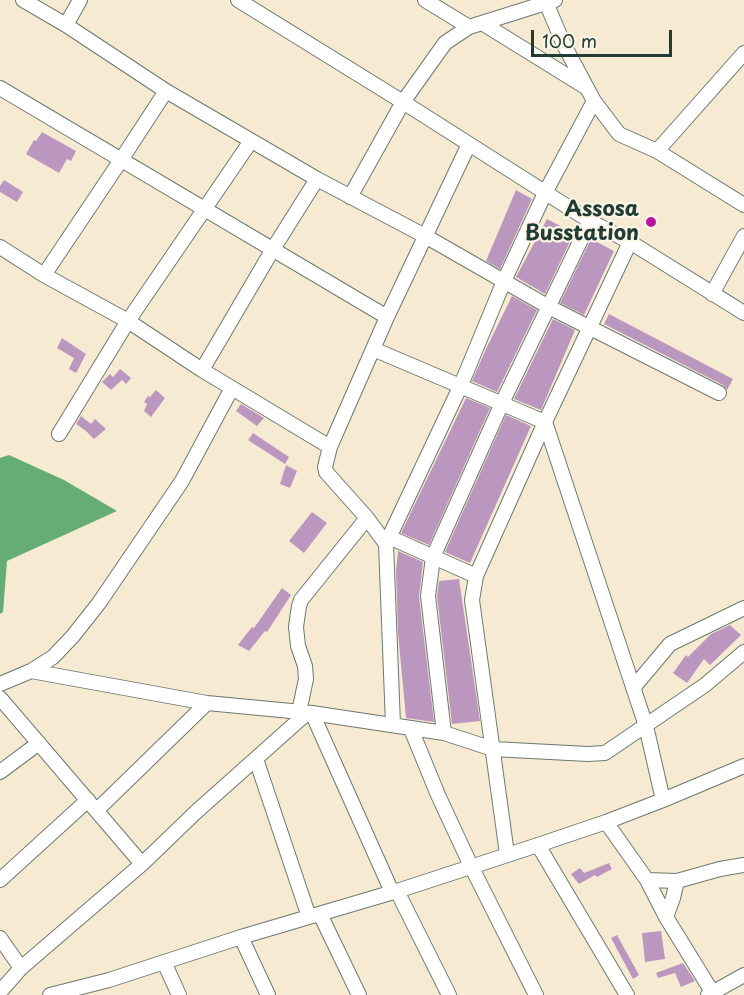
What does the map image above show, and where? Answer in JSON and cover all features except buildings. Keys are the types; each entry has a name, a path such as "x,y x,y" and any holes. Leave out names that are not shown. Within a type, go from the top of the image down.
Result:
{"street":[{"path":"23,0 66,25 166,91 317,179 588,328 719,393"},
{"path":"66,25 80,0"},
{"path":"238,0 255,5 545,193 630,242 744,313"},
{"path":"425,0 475,25 591,95"},
{"path":"350,197 404,102 445,43 475,25 549,1 564,45 591,95 619,134 657,151 744,205"},
{"path":"657,151 744,53"},
{"path":"0,88 387,317"},
{"path":"44,275 166,91"},
{"path":"393,725 388,541 461,385 504,281 591,95"},
{"path":"59,434 128,321 251,141"},
{"path":"469,144 387,317 330,447 325,466 326,472 388,541 476,576"},
{"path":"202,370 317,179"},
{"path":"444,733 428,596 433,557 502,403 590,220"},
{"path":"712,294 744,236"},
{"path":"507,854 472,600 476,576 544,422 630,242"},
{"path":"0,247 44,275 128,321 202,370 330,447"},
{"path":"373,349 544,422 646,726 663,800"},
{"path":"0,684 31,671 52,657 73,636 99,603 182,481 232,388"},
{"path":"367,518 298,606 296,627 298,646 305,666 306,713 394,892 449,995"},
{"path":"633,688 670,644 744,608"},
{"path":"31,671 207,703 306,713 444,733 493,749 588,754 604,753 646,726 705,685 744,652"},
{"path":"0,698 142,864"},
{"path":"0,880 93,805 207,703"},
{"path":"0,992 21,968 142,864 306,713"},
{"path":"411,729 471,866 536,995"},
{"path":"0,772 39,742"},
{"path":"256,759 315,916 359,995"},
{"path":"50,995 109,980 241,937 394,892 606,822 744,766"},
{"path":"606,822 647,880 666,917 712,994 744,975"},
{"path":"538,844 627,995"},
{"path":"647,880 676,881 744,865"},
{"path":"666,917 676,881"},
{"path":"241,937 268,995"},
{"path":"0,938 21,968"},
{"path":"164,962 179,995"}],"green space":[{"path":"9,455 64,480 117,511 7,561 3,612 0,614 0,458"}],"place":[{"name":"Assosa Busstation","path":"651,222"}]}
